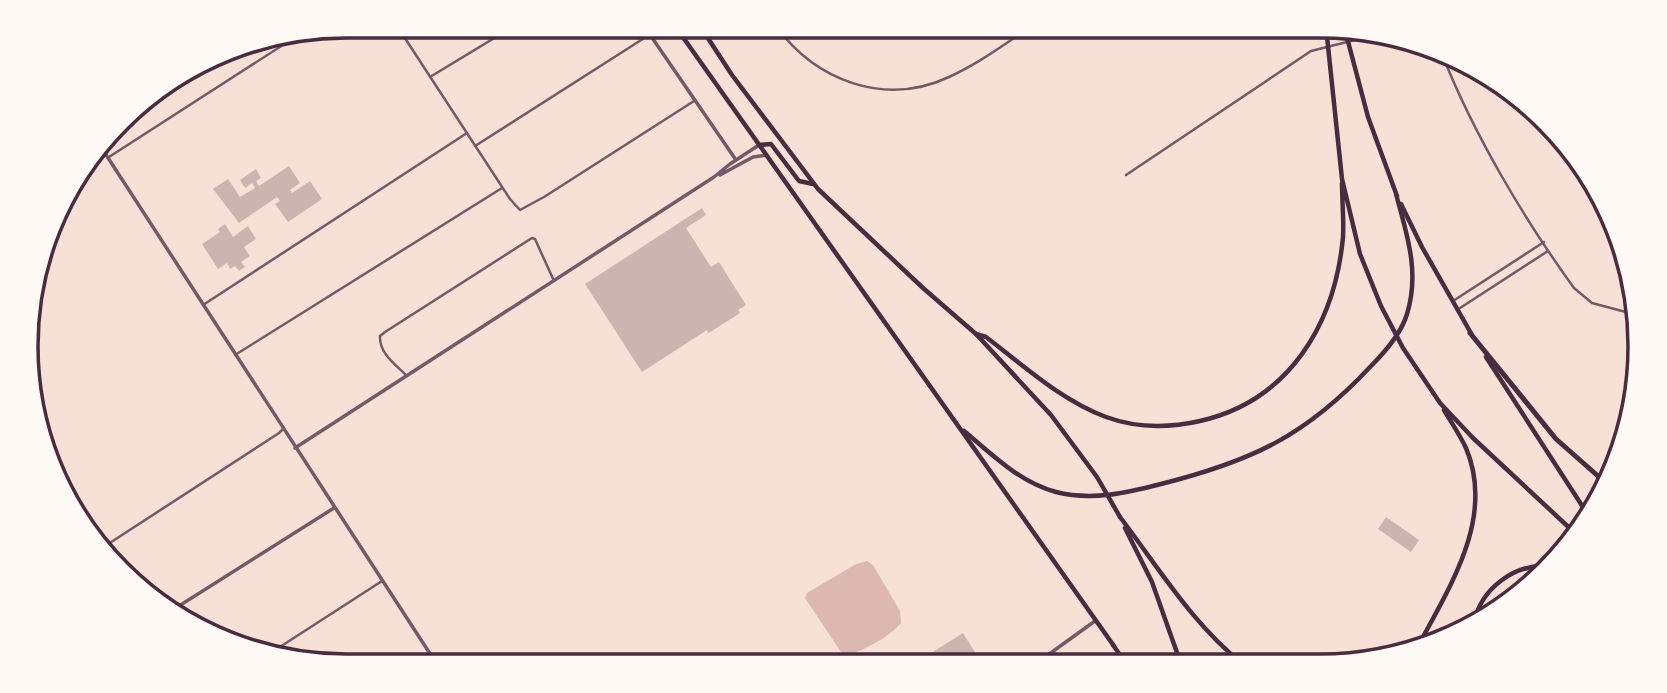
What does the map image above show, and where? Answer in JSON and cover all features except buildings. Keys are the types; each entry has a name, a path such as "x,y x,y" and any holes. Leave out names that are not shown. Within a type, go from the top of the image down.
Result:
{"highway":[{"path":"1470,333 1556,439 1599,477"}],"main road":[{"path":"683,38 964,431 1119,654"},
{"path":"708,38 814,184 923,288 976,334 1051,415 1097,477 1120,517 1152,582 1177,654"},
{"path":"976,334 986,337 1066,397 1107,417 1127,423 1168,426 1214,418 1242,408 1259,398 1293,367 1307,348 1327,307 1343,236 1342,179 1327,38"},
{"path":"964,431 1030,483 1058,492 1085,496 1124,493 1206,472 1271,446 1300,430 1337,401 1381,355 1400,329 1407,314 1414,277 1413,257 1396,194 1368,117 1347,40"},
{"path":"759,145 771,144 799,181 814,184"},
{"path":"1342,179 1360,254 1381,306 1417,372 1440,403 1466,448 1475,494 1474,523 1463,557 1423,637"},
{"path":"1396,194 1470,333 1583,507"},
{"path":"1440,403 1473,438 1569,528"},
{"path":"1120,517 1192,612 1230,654"},
{"path":"1478,611 1482,600 1501,581 1518,570 1534,568"}],"street":[{"path":"405,38 502,188 520,210 694,101"},
{"path":"430,77 494,38"},
{"path":"475,146 644,38"},
{"path":"651,38 736,160"},
{"path":"785,38 805,58 838,79 858,85 899,90 925,86 947,78 1012,38"},
{"path":"1126,175 1311,51 1357,41"},
{"path":"108,158 283,45"},
{"path":"1447,66 1458,93 1497,166 1549,251 1581,296 1600,306 1627,312"},
{"path":"203,305 467,133"},
{"path":"715,177 759,145"},
{"path":"106,154 430,654"},
{"path":"295,448 715,177 753,157 767,155"},
{"path":"235,355 502,188"},
{"path":"407,376 384,353 380,343 382,334 527,240 535,239 554,281"},
{"path":"1452,302 1544,242"},
{"path":"1457,310 1549,251"},
{"path":"109,543 283,429"},
{"path":"180,606 334,508"},
{"path":"279,647 382,581"},
{"path":"1049,654 1095,621"}],"shaded area":[{"path":"867,561 873,565 900,611 901,623 874,644 857,652 842,654 805,598 807,593 856,564"}]}
